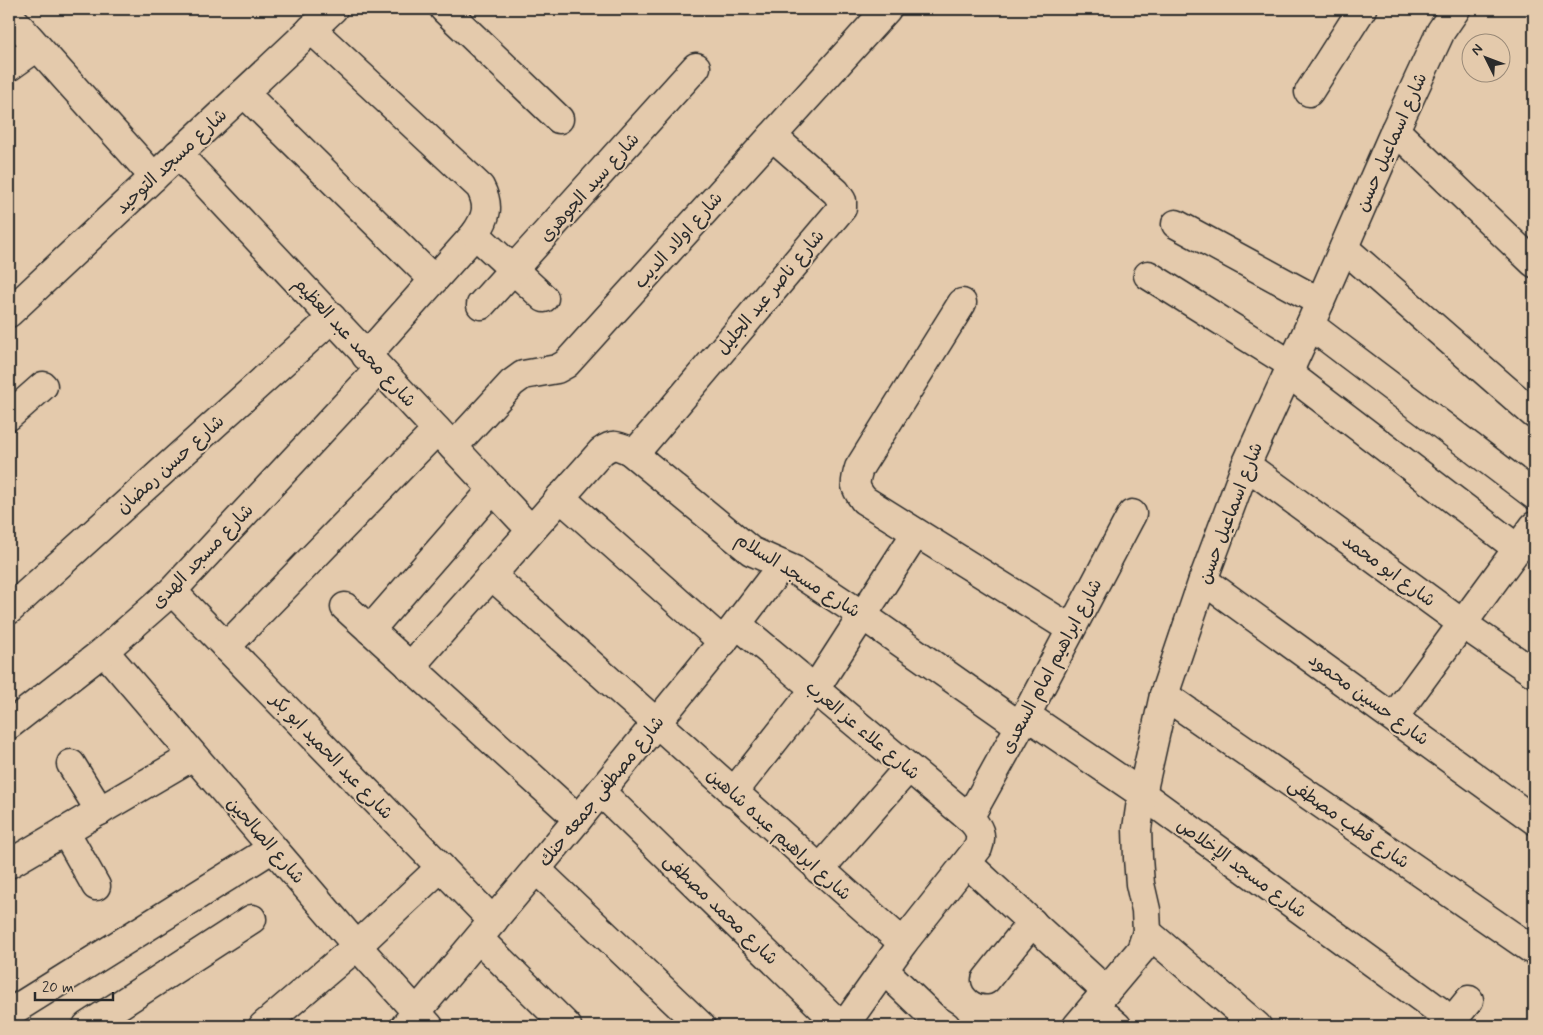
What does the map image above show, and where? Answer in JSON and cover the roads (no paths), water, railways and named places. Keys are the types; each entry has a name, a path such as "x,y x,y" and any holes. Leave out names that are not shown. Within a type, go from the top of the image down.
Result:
{"street":[{"name":"شارع مسجد التوحيد","path":"9,313 333,9"},
{"path":"444,9 559,119"},
{"name":"شارع اولاد الديب","path":"226,647 445,438 523,375 557,369 566,364 887,9"},
{"path":"1310,92 1362,9"},
{"name":"شارع اسماعيل حسن","path":"1092,1008 1141,950 1147,932 1146,910 1140,884 1138,858 1137,829 1142,794 1164,694 1203,580 1246,465 1395,130 1441,31 1456,9"},
{"path":"9,15 154,177"},
{"path":"311,29 480,188 485,198 480,225 514,270 544,298"},
{"path":"9,67 38,47"},
{"name":"شارع سيد الجوهرى","path":"481,306 696,68"},
{"path":"244,93 434,280"},
{"path":"1395,130 1534,263"},
{"name":"شارع ناصر عبد الجليل","path":"630,451 637,450 642,445 842,208 842,201 836,192 772,136"},
{"name":"شارع محمد عبد العظيم","path":"178,154 531,530"},
{"path":"1176,224 1315,313 1534,495"},
{"name":"شارع مسجد الهدى","path":"9,725 104,651 172,590 373,362 434,280 480,225"},
{"path":"1344,248 1534,414"},
{"path":"1148,275 1290,369 1528,540 1394,717"},
{"path":"962,303 859,468 855,480 856,488 864,500 1071,629"},
{"name":"شارع حسن رمضان","path":"9,610 332,318"},
{"path":"9,416 43,386"},
{"path":"410,667 601,452 608,446 616,445 630,451"},
{"name":"شارع مسجد السلام","path":"630,451 751,551 794,570 1023,720"},
{"name":"شارع ابو محمد","path":"1246,465 1463,624 1534,673"},
{"path":"370,630 493,489"},
{"name":"شارع علاء عز العرب","path":"560,497 730,633 815,689 908,768 975,829"},
{"name":"شارع ابراهيم امام السعدى","path":"843,1026 903,944 978,848 975,829 1023,720 1132,514"},
{"path":"733,793 815,689 916,533"},
{"name":"شارع مصطفى جمعه حنك","path":"417,1022 486,930 730,633 782,564"},
{"name":"شارع ابراهيم عبده شاهين","path":"491,575 903,944"},
{"name":"شارع حسين محمود","path":"1203,580 1534,820"},
{"name":"شارع عبد الحميد ابو بكر","path":"172,590 441,867 486,930 567,1026"},
{"path":"344,607 578,819"},
{"name":"شارع الصالحين","path":"104,651 357,946 417,1022"},
{"name":"شارع قطب مصطفى","path":"1164,694 1534,951"},
{"name":"شارع مسجد الإخلاص","path":"1023,720 1142,794 1451,1025"},
{"path":"9,864 193,756"},
{"path":"71,764 100,810"},
{"path":"819,870 908,768"},
{"name":"شارع محمد مصطفى","path":"601,792 843,1026"},
{"path":"65,831 96,886"},
{"path":"9,1012 273,848"},
{"path":"967,863 1032,922 1092,1008 1117,1026"},
{"path":"263,1026 357,946 441,867"},
{"path":"537,870 701,1026"},
{"path":"87,1026 252,919"},
{"path":"986,980 1032,922"},
{"path":"1147,932 1257,1026"},
{"path":"884,970 934,1018 946,1026"},
{"path":"1451,1025 1469,1000"}]}
